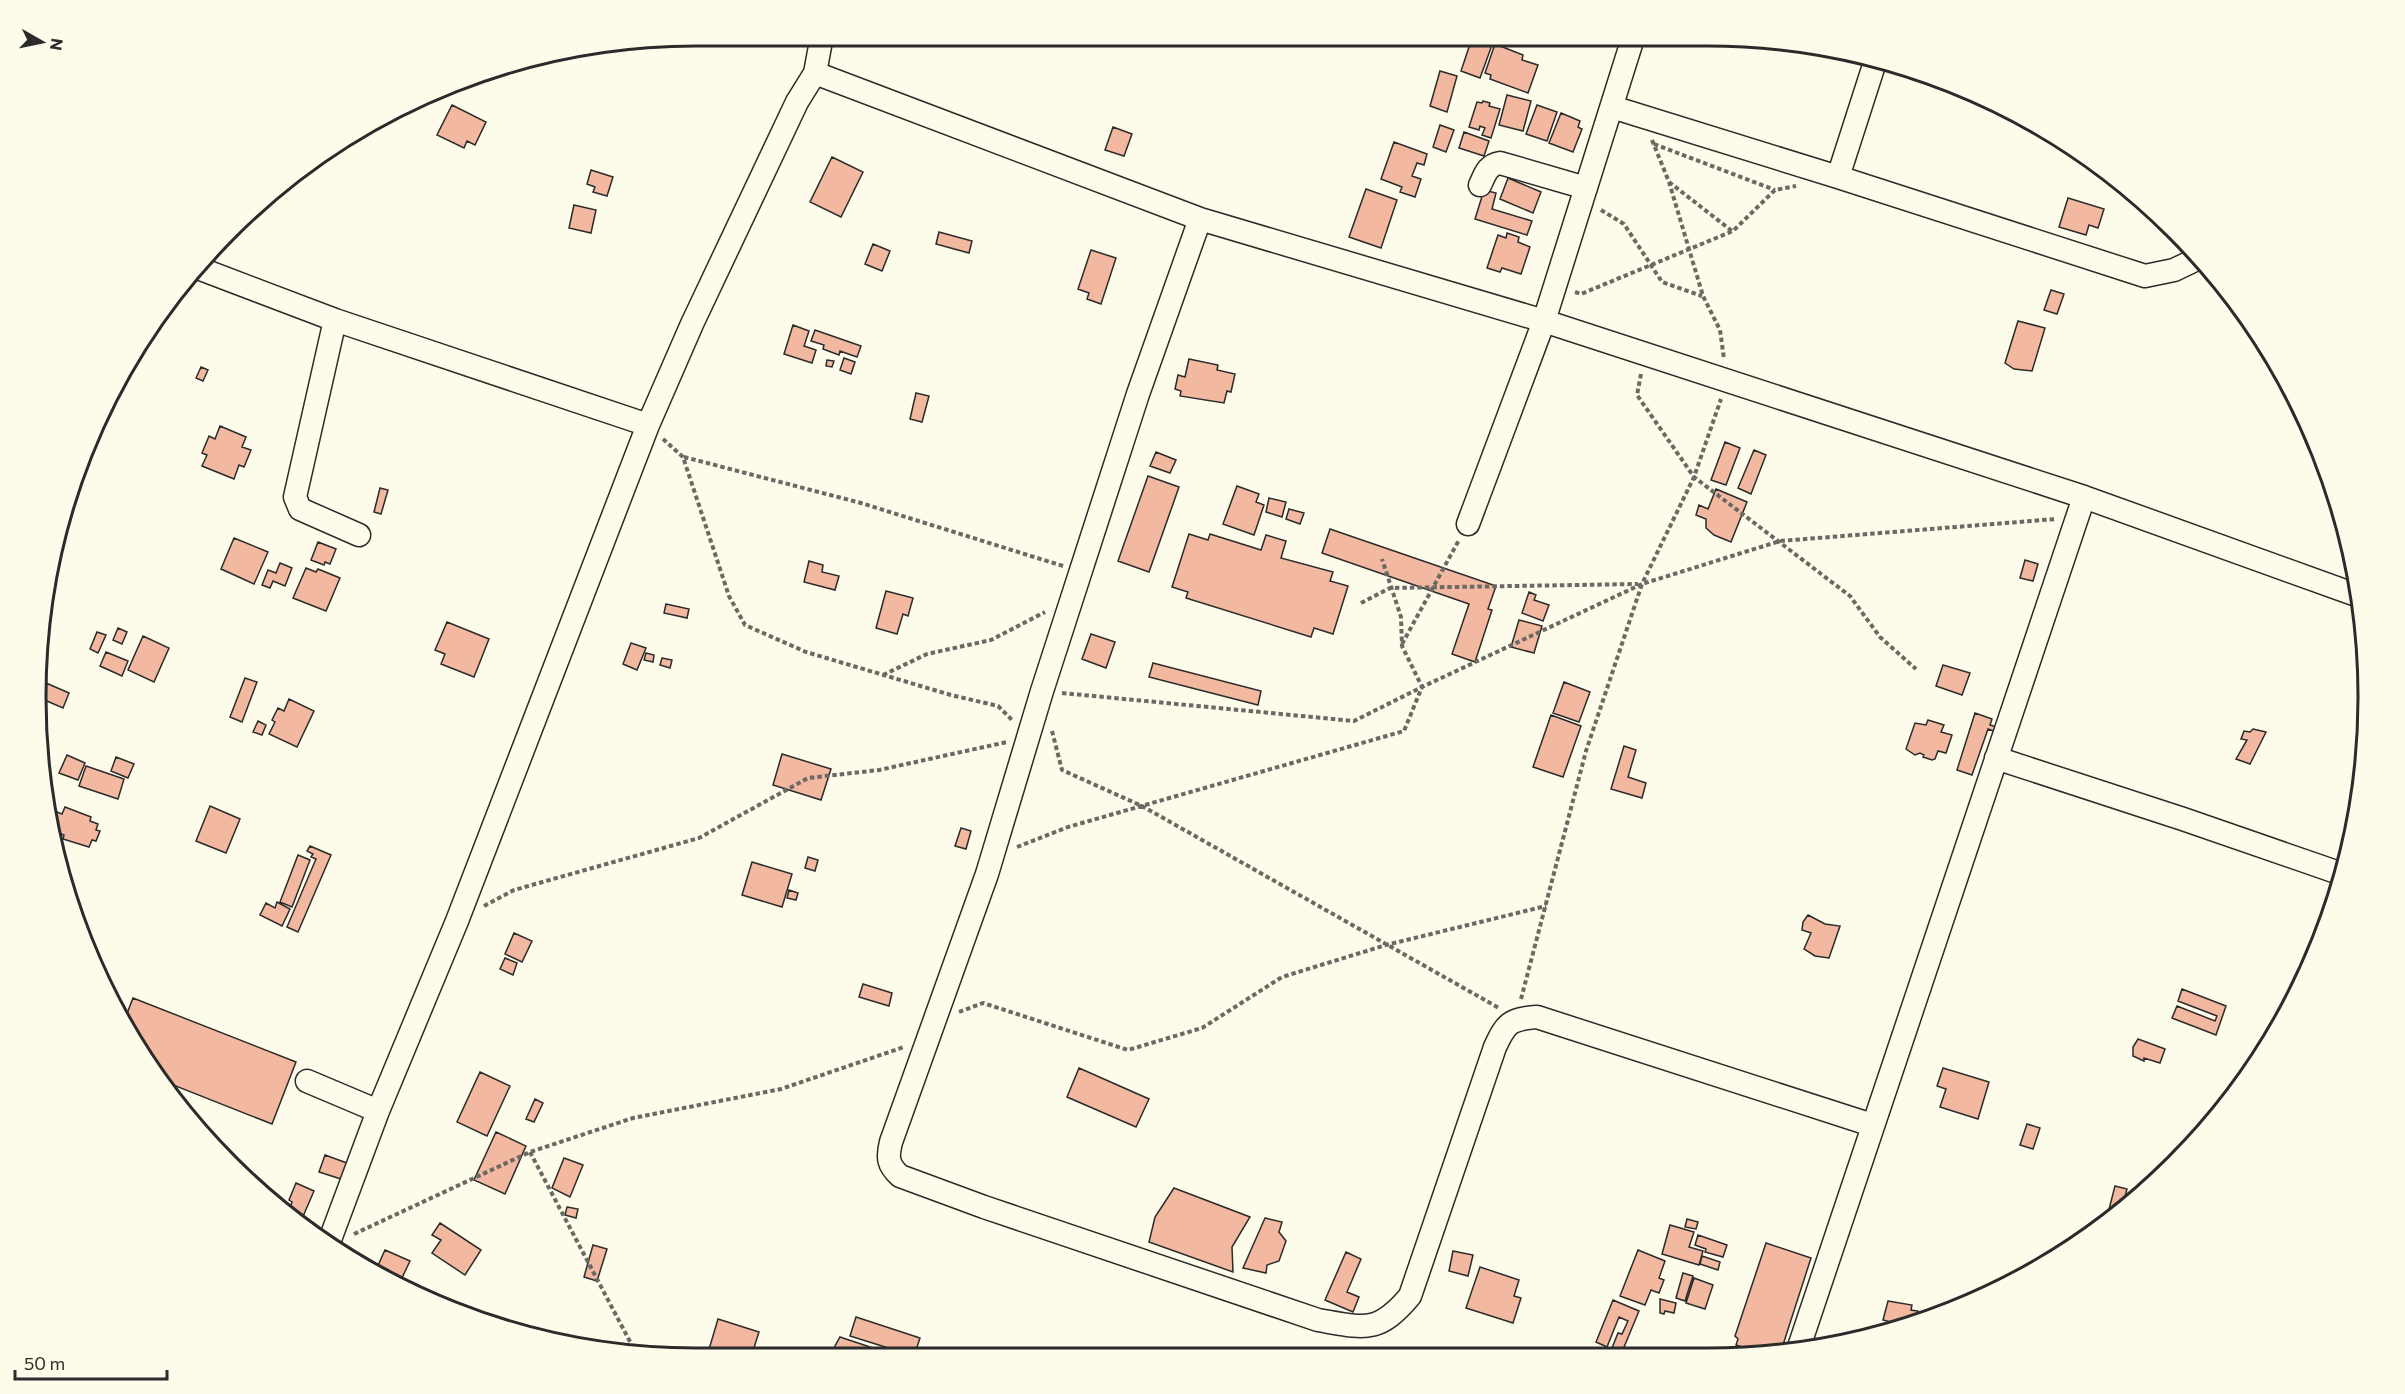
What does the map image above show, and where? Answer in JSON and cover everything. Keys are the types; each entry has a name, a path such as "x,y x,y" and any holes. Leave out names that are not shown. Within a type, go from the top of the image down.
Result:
{"street":[{"path":"332,1235 378,1111 457,921 648,425 692,324 797,102 815,73 820,46"},
{"path":"1468,524 1544,321 1631,46"},
{"path":"1838,177 1873,68"},
{"path":"815,73 1200,219 1544,321 1727,381 2081,507 2350,593"},
{"path":"1612,107 2145,276 2174,270 2191,262"},
{"path":"1480,185 1492,164 1500,163 1585,194"},
{"path":"1200,219 1138,394 1042,691 992,858 891,1142 888,1157 890,1167 900,1176 984,1207 1318,1320 1354,1326 1379,1324 1396,1312 1410,1296 1495,1047 1503,1030 1516,1018 1537,1017 1872,1125"},
{"path":"207,269 335,320 648,425"},
{"path":"335,320 295,497 300,509 359,535"},
{"path":"1800,1341 2081,507"},
{"path":"1996,758 2334,871"},
{"path":"307,1081 378,1111"}],"path":[{"path":"1051,725 1062,770 1142,806 1516,1018 1586,751 1642,584 1694,477 1727,381 1720,330 1703,296 1687,249 1669,182 1642,117"},
{"path":"1653,144 1775,190 1838,177"},
{"path":"1669,182 1733,231"},
{"path":"1555,287 1581,294 1733,231 1775,190"},
{"path":"1585,194 1624,224 1662,282 1703,296"},
{"path":"1645,354 1637,395 1694,477 1850,596 1880,637 1916,669"},
{"path":"648,425 683,457 861,503 1081,572"},
{"path":"683,457 729,597 746,625 806,652 951,695 998,706 1028,737"},
{"path":"1042,691 1354,721 1642,584 1780,541 2081,507"},
{"path":"1402,646 1468,524"},
{"path":"992,858 1068,827 1404,731 1422,687 1402,646 1401,617 1382,558"},
{"path":"1361,603 1390,588 1642,584"},
{"path":"883,675 927,654 992,640 1072,597"},
{"path":"457,921 514,890 699,838 808,778 879,770 1028,737"},
{"path":"340,1241 530,1152 633,1118 781,1089 931,1031 983,1003 1128,1050 1202,1028 1282,977 1386,945 1546,906"},
{"path":"530,1152 631,1344"}],"building":[{"path":"1469,46 1492,46 1480,78 1461,71"},
{"path":"1494,46 1523,55 1522,60 1538,65 1528,93 1490,79 1491,75 1485,73"},
{"path":"1440,71 1457,76 1447,112 1430,106"},
{"path":"1507,95 1531,101 1523,131 1499,125"},
{"path":"1483,101 1490,103 1489,106 1500,109 1491,138 1482,135 1485,128 1480,126 1479,130 1469,127 1477,102 1482,103"},
{"path":"452,105 486,122 475,145 467,141 464,148 437,135"},
{"path":"1537,105 1557,112 1547,141 1526,134"},
{"path":"1561,113 1580,121 1578,127 1582,129 1573,152 1549,143"},
{"path":"1440,125 1454,130 1446,152 1433,147"},
{"path":"1113,127 1132,134 1124,156 1105,150"},
{"path":"1464,132 1489,141 1484,156 1459,148"},
{"path":"1394,142 1427,154 1424,165 1417,163 1412,176 1421,179 1415,197 1400,192 1402,187 1381,179"},
{"path":"832,157 863,172 841,217 810,202"},
{"path":"591,170 613,177 607,196 593,192 595,187 587,184"},
{"path":"1508,178 1541,192 1533,213 1500,199"},
{"path":"1366,189 1397,200 1381,248 1349,237"},
{"path":"1484,190 1496,193 1492,209 1532,221 1527,235 1475,219"},
{"path":"2068,198 2104,209 2098,228 2089,225 2086,235 2059,227"},
{"path":"574,205 596,210 591,233 569,228"},
{"path":"939,232 972,241 969,253 936,244"},
{"path":"1507,233 1519,237 1518,242 1530,247 1521,274 1502,268 1500,272 1487,268 1498,235 1506,238"},
{"path":"873,244 890,251 882,271 865,264"},
{"path":"1091,250 1116,258 1101,304 1087,299 1089,293 1078,289"},
{"path":"2051,290 2064,294 2057,314 2044,310"},
{"path":"2018,321 2045,328 2032,371 2014,369 2005,363"},
{"path":"793,325 809,331 804,346 816,350 812,363 784,354"},
{"path":"815,330 861,346 857,357 840,351 839,355 823,349 824,345 811,341"},
{"path":"844,358 855,362 851,374 840,370"},
{"path":"1189,359 1218,365 1217,370 1235,374 1231,392 1227,391 1224,403 1180,396 1181,391 1175,389 1178,375 1185,377"},
{"path":"827,360 834,361 832,367 826,366"},
{"path":"201,367 208,370 203,381 196,378"},
{"path":"916,393 929,396 922,422 910,419"},
{"path":"220,426 246,437 242,447 251,450 244,467 239,465 234,479 202,466 207,455 202,453 209,436 215,439"},
{"path":"1725,442 1740,448 1726,485 1711,480"},
{"path":"1754,450 1766,455 1751,494 1738,488"},
{"path":"1156,452 1176,460 1170,473 1150,466"},
{"path":"1148,476 1179,487 1149,572 1118,561"},
{"path":"1237,486 1259,494 1256,502 1264,505 1254,535 1223,524"},
{"path":"380,488 388,490 381,514 374,512"},
{"path":"1716,489 1747,502 1731,542 1714,535 1706,528 1706,519 1696,515 1699,505 1708,509"},
{"path":"1269,498 1286,502 1282,517 1266,512"},
{"path":"1289,509 1304,513 1300,524 1286,519"},
{"path":"1330,529 1496,586 1488,609 1492,610 1475,662 1452,654 1469,604 1322,553"},
{"path":"1189,534 1208,540 1210,534 1261,550 1266,535 1286,541 1281,558 1333,572 1330,581 1348,586 1333,634 1314,628 1311,637 1186,598 1188,592 1172,587"},
{"path":"234,538 268,552 254,584 221,569"},
{"path":"318,542 336,549 330,564 325,562 324,565 311,560"},
{"path":"2025,560 2038,564 2033,581 2020,578"},
{"path":"809,561 823,565 822,572 839,576 835,590 804,582"},
{"path":"280,563 292,568 285,586 273,581 270,588 262,585 268,570 276,573"},
{"path":"306,568 316,572 318,569 340,578 326,611 293,598"},
{"path":"886,591 913,598 908,616 903,614 897,634 876,628"},
{"path":"1529,592 1536,595 1534,600 1549,605 1543,621 1522,613"},
{"path":"666,604 689,609 687,618 664,613"},
{"path":"1519,620 1542,626 1534,653 1511,647"},
{"path":"447,622 489,639 474,677 441,664 445,654 435,650"},
{"path":"118,628 127,632 122,644 113,640"},
{"path":"97,632 106,635 98,653 90,649"},
{"path":"1091,634 1115,642 1106,668 1082,659"},
{"path":"143,636 169,648 154,682 128,670"},
{"path":"631,643 646,648 637,670 623,664"},
{"path":"106,652 128,661 122,676 100,666"},
{"path":"646,653 654,655 653,662 644,660"},
{"path":"662,658 672,660 670,668 660,665"},
{"path":"1153,663 1261,691 1258,705 1149,677"},
{"path":"1943,665 1970,673 1962,695 1936,686"},
{"path":"245,678 257,682 242,722 230,717"},
{"path":"1564,682 1590,692 1579,722 1553,713"},
{"path":"47,683 69,693 63,708 46,701"},
{"path":"289,699 314,711 297,747 269,734 278,708 284,711"},
{"path":"1975,713 1992,719 1990,725 1997,727 1996,732 1988,729 1972,775 1957,770"},
{"path":"1551,715 1581,726 1563,777 1533,767"},
{"path":"1928,720 1944,725 1941,732 1952,735 1946,753 1938,751 1935,759 1932,760 1923,757 1924,755 1920,753 1915,755 1906,749 1915,723 1926,725"},
{"path":"258,721 266,725 262,735 253,732"},
{"path":"2253,729 2266,732 2250,764 2236,759 2247,740 2241,739 2244,731 2250,732"},
{"path":"1624,746 1636,750 1628,777 1646,783 1642,798 1611,789"},
{"path":"782,754 831,769 821,800 773,785"},
{"path":"67,755 85,763 78,780 59,773"},
{"path":"116,757 134,764 128,778 111,771"},
{"path":"86,766 124,779 118,799 79,786"},
{"path":"210,806 240,819 226,853 196,841"},
{"path":"65,807 91,817 90,821 98,824 96,830 100,831 96,841 92,840 89,847 63,839 64,835 61,834 57,812 62,814"},
{"path":"961,828 971,831 966,849 955,846"},
{"path":"310,846 331,855 298,932 287,927 316,859 311,857 313,854 307,851"},
{"path":"298,855 310,860 292,907 280,902"},
{"path":"808,857 818,860 815,871 805,868"},
{"path":"752,862 792,874 782,907 742,895"},
{"path":"789,890 798,893 796,900 787,898"},
{"path":"277,902 290,909 282,926 260,915 266,903 275,908"},
{"path":"1808,915 1825,924 1840,926 1829,958 1815,956 1804,949 1811,933 1802,930 1803,922"},
{"path":"514,933 532,941 522,962 505,954"},
{"path":"505,958 517,963 513,975 500,969"},
{"path":"863,984 892,993 889,1006 859,997"},
{"path":"2182,989 2226,1006 2216,1035 2172,1018 2177,1006 2215,1021 2217,1016 2178,1001"},
{"path":"133,998 296,1062 272,1124 176,1086 128,1011"},
{"path":"2138,1039 2165,1049 2160,1063 2144,1058 2144,1061 2133,1056 2133,1047"},
{"path":"1079,1068 1149,1099 1136,1127 1067,1097"},
{"path":"1943,1068 1989,1082 1978,1119 1940,1107 1946,1089 1937,1086"},
{"path":"480,1072 510,1086 487,1136 457,1122"},
{"path":"535,1099 543,1103 534,1122 526,1119"},
{"path":"2027,1124 2040,1128 2033,1149 2020,1145"},
{"path":"496,1132 526,1146 505,1194 474,1180"},
{"path":"325,1155 347,1163 341,1179 319,1172"},
{"path":"564,1158 583,1165 570,1197 552,1188"},
{"path":"296,1183 314,1191 304,1215 291,1205 292,1202 289,1200"},
{"path":"2115,1186 2127,1189 2125,1196 2109,1209"},
{"path":"1174,1188 1250,1217 1232,1247 1233,1272 1149,1242 1155,1217"},
{"path":"567,1207 578,1209 576,1218 565,1215"},
{"path":"1265,1218 1282,1222 1279,1232 1286,1241 1279,1261 1267,1265 1266,1273 1243,1268"},
{"path":"1687,1219 1698,1222 1696,1229 1685,1227"},
{"path":"440,1223 481,1250 465,1275 432,1253 441,1240 432,1235"},
{"path":"1670,1225 1694,1232 1689,1247 1703,1251 1699,1265 1662,1254"},
{"path":"1698,1235 1727,1245 1723,1257 1705,1252 1706,1249 1695,1245"},
{"path":"1766,1243 1811,1258 1784,1343 1740,1346 1736,1345 1738,1339 1735,1336"},
{"path":"593,1245 607,1249 597,1281 584,1277"},
{"path":"385,1250 410,1261 403,1277 379,1264"},
{"path":"1638,1250 1665,1261 1659,1278 1664,1280 1659,1293 1651,1290 1645,1305 1620,1296"},
{"path":"1453,1251 1473,1255 1468,1276 1449,1271"},
{"path":"1346,1252 1361,1259 1347,1292 1359,1297 1353,1312 1325,1300"},
{"path":"1702,1256 1720,1262 1718,1270 1700,1264"},
{"path":"1480,1267 1519,1280 1514,1296 1521,1298 1513,1323 1466,1308"},
{"path":"1683,1273 1693,1276 1685,1301 1676,1298"},
{"path":"1694,1278 1713,1285 1705,1309 1686,1303"},
{"path":"1660,1299 1676,1303 1674,1313 1665,1311 1664,1314 1660,1313"},
{"path":"1613,1300 1639,1311 1624,1348 1612,1348 1618,1333 1622,1334 1628,1321 1619,1317 1607,1347 1596,1342"},
{"path":"1888,1301 1912,1305 1911,1310 1918,1311 1888,1321 1883,1320"},
{"path":"856,1317 920,1338 917,1348 888,1348 850,1336"},
{"path":"718,1319 759,1332 754,1348 709,1348"},
{"path":"840,1337 873,1348 834,1348"}]}
